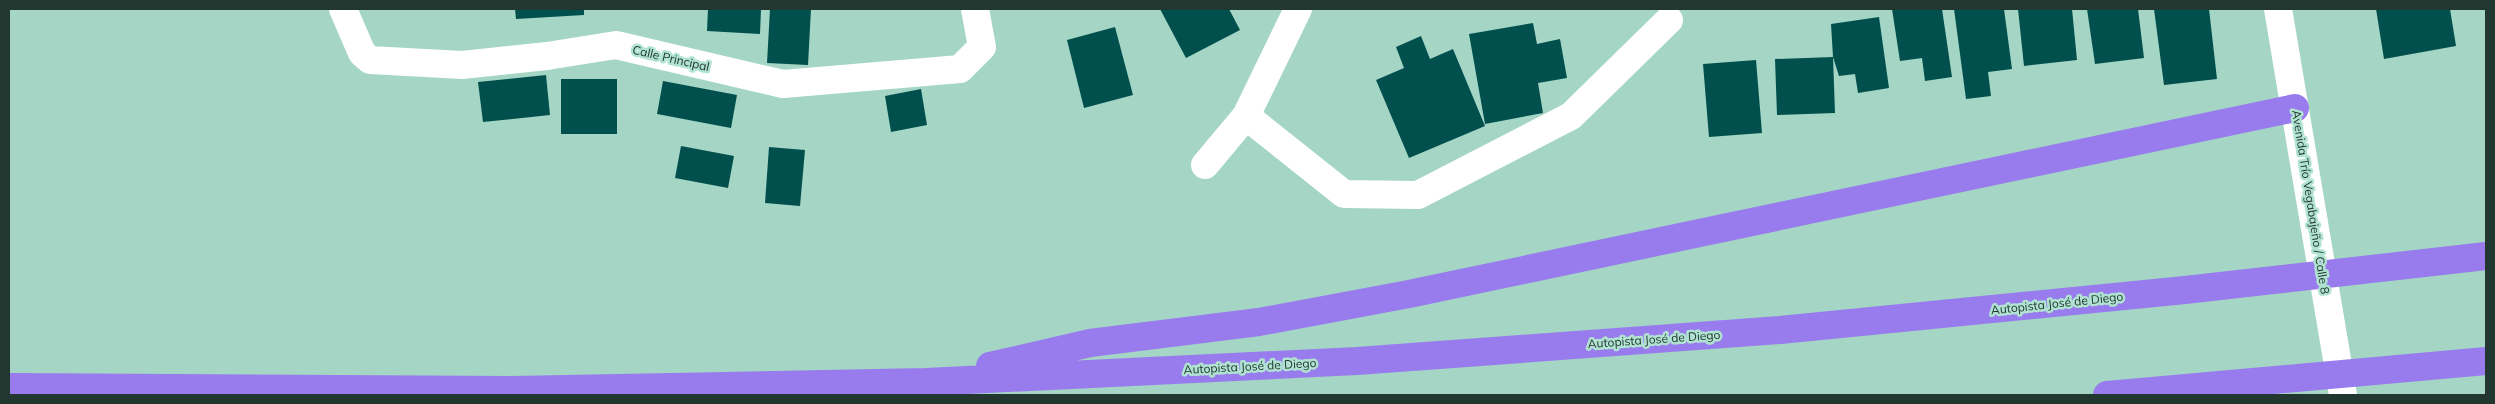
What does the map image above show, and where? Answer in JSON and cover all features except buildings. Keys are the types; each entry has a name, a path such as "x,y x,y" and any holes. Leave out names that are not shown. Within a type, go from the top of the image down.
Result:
{"highway":[{"path":"926,382 1090,342 1259,322 1410,294 2295,108"},
{"name":"Autopista José de Diego","path":"9,387 512,390 926,382 1357,361 1780,330 2185,290 2486,256"},
{"path":"2107,395 2459,365 2486,361"}],"street":[{"name":"Calle Principal","path":"343,9 362,53 370,60 462,65 547,56 616,45 783,84 960,69 982,47 975,9"},
{"path":"1205,165 1246,116 1298,9"},
{"name":"Avenida Trío Vegabajeño / Calle 8","path":"2278,9 2342,395"},
{"path":"1246,116 1344,194 1418,195 1571,116 1669,20"}]}
